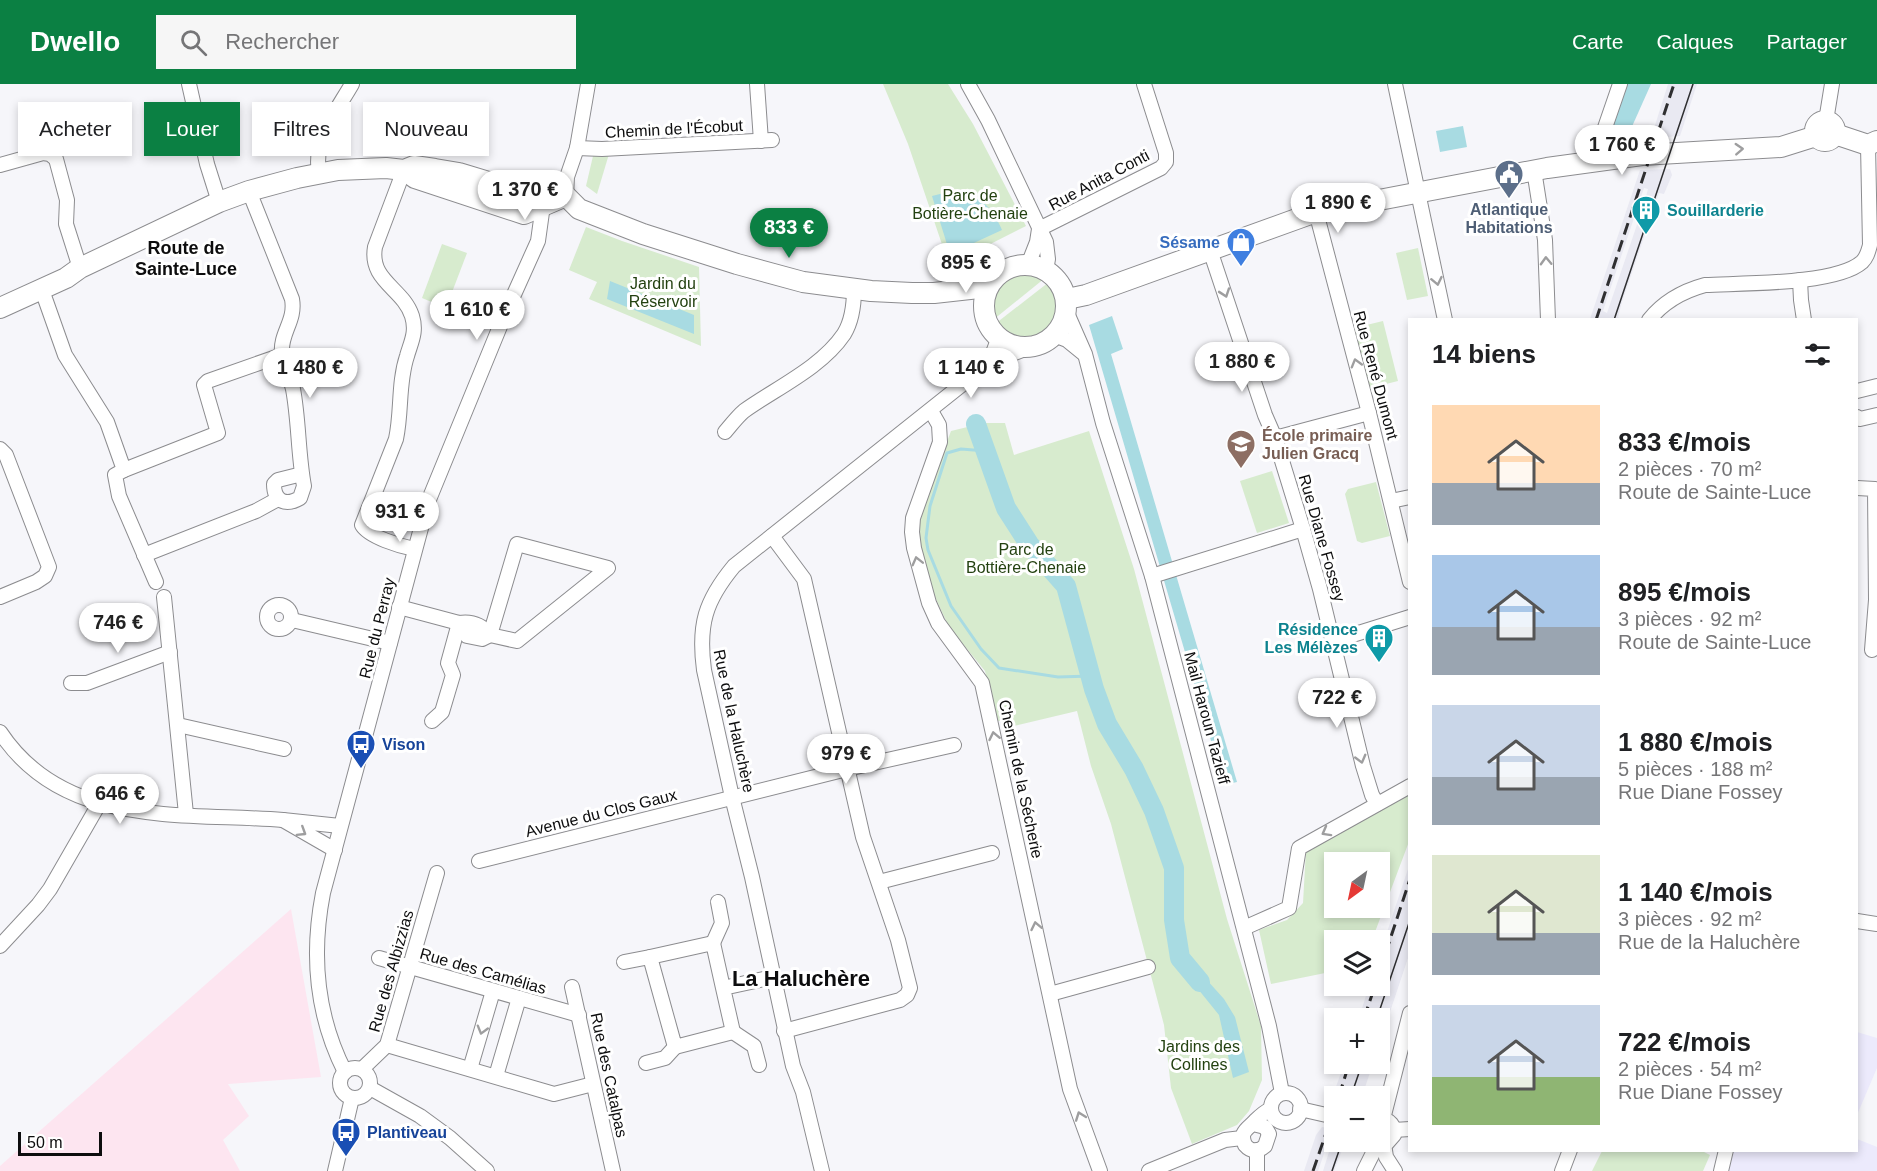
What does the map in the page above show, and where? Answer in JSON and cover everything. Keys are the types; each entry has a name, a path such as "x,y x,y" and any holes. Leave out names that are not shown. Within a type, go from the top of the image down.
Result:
{"street":[{"path":"189,84 207,164 219,202"},
{"path":"319,173 317,163 319,143 352,84"},
{"path":"588,84 577,148 567,177 566,196 579,209 736,264 803,282 854,289 934,293 988,287"},
{"name":"Chemin de l'Écobut","path":"577,148 602,149 767,141 757,84"},
{"path":"968,84 988,120 1048,249 1037,267"},
{"name":"Rue Anita Conti","path":"1039,230 1156,171 1166,162 1166,153 1144,84"},
{"path":"1395,84 1445,318"},
{"path":"1598,160 1599,145 1620,84"},
{"path":"1826,130 1832,84"},
{"path":"1067,306 1086,295 1316,212 1598,160 1671,152 1781,147 1826,130 1872,143 1870,238 1872,256 1848,269 1818,278 1697,287 1672,298 1651,318"},
{"path":"0,165 43,153 50,154 56,159 67,200 66,224 80,268"},
{"path":"0,308 42,290 80,268 219,202 249,191 319,173 363,168 404,170 415,178 524,214 566,196"},
{"path":"404,170 375,247 373,259 376,269 405,302 412,316 415,336 400,381 396,439 362,525 367,532 414,549"},
{"path":"1534,170 1545,240 1548,318"},
{"path":"249,191 294,309 282,345 282,355 293,388 304,486 300,498 285,503 278,499 274,492 274,484 278,480 302,474"},
{"name":"Rue du Perray","path":"345,1072 331,1042 324,1019 315,947 320,908 414,549 441,468 502,319 538,241 543,205"},
{"name":"Rue René Dumont","path":"1316,212 1370,413 1408,574"},
{"name":"Rue Diane Fossey","path":"1210,250 1265,415 1275,438 1303,529 1361,758 1377,804"},
{"path":"1018,265 1037,267 1060,283 1067,306 1061,327 1044,343 1030,347 1014,345 999,337 989,325 984,309 988,287 1006,269 1018,265"},
{"path":"1800,280 1804,318"},
{"path":"725,432 743,412 784,386 822,357 844,333 853,308 854,289"},
{"path":"42,290 65,355 106,422 123,470"},
{"path":"934,293 963,300 984,309"},
{"name":"Mail Haroun Tazieff","path":"1067,306 1085,354 1103,423 1152,576 1269,1026 1282,1093"},
{"path":"1054,335 1067,340 1085,354"},
{"name":"Rue de la Haluchère","path":"989,363 999,337"},
{"name":"Rue de la Haluchère","path":"822,1171 803,1092 796,1076 784,1031 752,877 704,669 701,651 703,620 709,603 721,582 734,566 989,363 1030,347"},
{"path":"156,582 119,496 116,475 123,470 218,433 204,385 208,381 282,355"},
{"path":"1858,392 1877,386"},
{"name":"Chemin de la Sécherie","path":"931,411 939,425 940,442 913,518 914,548 929,603 938,623 982,683 1070,1089 1100,1171"},
{"path":"1275,438 1370,413"},
{"path":"1858,418 1877,415"},
{"path":"0,449 6,455 49,567 45,576 36,582 0,597"},
{"path":"1858,488 1876,488 1874,650 1858,653"},
{"path":"1390,501 1408,497"},
{"path":"144,555 256,511 278,499"},
{"path":"1152,576 1303,529"},
{"path":"772,536 804,579 863,837 898,940 910,985 907,995 900,1000 784,1031"},
{"path":"399,607 459,623 467,636 482,639 490,635 517,641 608,568 517,544 490,635"},
{"path":"164,597 186,814"},
{"path":"1333,641 1408,618"},
{"path":"292,620 390,643"},
{"path":"432,720 442,712 453,675 448,663 459,623"},
{"path":"71,682 87,683 170,652"},
{"path":"178,725 284,749"},
{"path":"0,732 24,762 48,781 72,795 99,804 133,811 284,820 340,826"},
{"name":"Avenue du Clos Gaux","path":"479,861 732,797 954,745"},
{"path":"1244,928 1289,908 1299,848 1408,787"},
{"path":"0,946 50,889 99,804"},
{"path":"284,820 335,850"},
{"path":"879,882 993,853"},
{"name":"Rue des Albizzias","path":"362,1070 387,1045 437,873"},
{"path":"718,902 722,923 712,943 733,1032 754,1046 759,1065"},
{"path":"1858,921 1877,924"},
{"path":"624,962 712,943"},
{"path":"650,957 675,1047"},
{"name":"Rue des Camélias","path":"379,958 579,1015"},
{"path":"1050,994 1148,967"},
{"path":"723,988 773,977"},
{"name":"Rue des Catalpas","path":"572,987 613,1171"},
{"path":"470,1069 493,991"},
{"path":"496,1076 519,998"},
{"path":"1390,1089 1408,1021"},
{"path":"646,1064 665,1058 675,1047 733,1032"},
{"path":"387,1045 554,1094 593,1084"},
{"path":"353,1068 362,1070 369,1077 370,1088 362,1097 352,1098 343,1093 340,1086 345,1072 353,1068"},
{"path":"370,1088 420,1116 443,1132 486,1171"},
{"path":"1282,1093 1287,1093 1295,1097 1300,1109 1293,1120 1285,1122 1277,1119 1271,1109 1273,1100 1282,1093"},
{"path":"335,1171 352,1098"},
{"path":"1271,1109 1246,1127 1242,1138 1247,1147 1257,1150 1265,1146 1269,1138 1282,1128 1285,1122"},
{"path":"1300,1109 1324,1114"},
{"path":"1390,1123 1394,1130 1390,1140"},
{"path":"1253,1124 1265,1127 1269,1138"},
{"path":"1394,1130 1408,1129"},
{"path":"1149,1171 1225,1140 1242,1138"},
{"path":"1257,1150 1257,1171"},
{"path":"1364,1171 1374,1152"},
{"path":"1384,1152 1395,1171"},
{"path":"1562,1171 1569,1152"},
{"path":"1721,1171 1726,1152"}],"shaded area":[{"path":"1668,84 1697,84 1680,136 1651,138"},
{"path":"1670,169 1672,175 1664,194 1659,193 1622,302 1619,318 1590,318 1640,170","holes":["1644,188 1648,189 1607,313 1603,311"]},
{"path":"1408,869 1408,958 1390,1012 1390,1008 1362,1008 1366,996 1390,996 1390,930 1388,930"},
{"path":"291,909 321,1077 228,1084 249,1116 223,1140 240,1171 0,1171 0,1166"},
{"path":"1858,1032 1877,1038 1877,1068 1858,1113"},
{"path":"1340,1074 1370,1074 1365,1086 1336,1086"},
{"path":"1324,1127 1325,1152 1318,1171 1304,1171 1316,1135"},
{"path":"1858,1139 1877,1147 1877,1171 1718,1171 1723,1152 1858,1152"},
{"path":"1329,1152 1341,1152 1334,1171 1323,1171"}],"green space":[{"name":"Parc de Botière-Chenaie","path":"883,84 948,84 973,124 1026,226 949,265 908,144"},
{"path":"609,154 597,194 586,186 593,156"},
{"name":"Jardin du Réservoir","path":"586,227 699,267 701,346 589,299 597,282 569,270"},
{"path":"442,244 467,253 446,308 422,298"},
{"path":"1418,248 1428,296 1407,300 1396,253"},
{"path":"1021,271 1045,278 993,320 990,303 995,289 1006,278"},
{"path":"1049,282 1058,297 1059,311 1055,324 1046,333 1034,339 1020,341 1007,336 995,324"},
{"path":"1383,321 1398,381 1370,388 1354,328"},
{"name":"Parc de Bottière-Chenaie","path":"984,423 1005,423 1014,455 1089,431 1134,569 1227,919 1261,1026 1262,1080 1249,1111 1237,1125 1192,1144 1171,1088 1164,1025 1111,824 1091,766 1077,711 1010,727 1008,720 997,721 985,671 949,627 934,595 919,538 918,518 951,431"},
{"path":"1272,471 1289,523 1257,533 1240,481"},
{"path":"1376,482 1390,536 1362,543 1357,541 1345,494 1348,489"},
{"path":"1408,793 1408,844 1390,892 1390,852 1324,852 1324,918 1380,918 1376,930 1324,930 1324,973 1271,984 1259,930 1287,920 1303,903 1306,850"},
{"path":"1602,1152 1704,1152 1710,1155 1703,1171 1592,1171"}],"water":[{"path":"1627,84 1651,84 1630,131 1609,135"},
{"path":"1463,126 1467,147 1440,152 1436,131"},
{"path":"944,193 965,194 980,200 992,212 1002,230 950,254 932,196"},
{"path":"610,281 694,315 694,334 607,299"},
{"path":"1112,316 1123,349 1111,354 1237,782 1224,785 1089,325"},
{"path":"1188,959 1224,999 1235,1017 1249,1072 1233,1078 1219,1015 1177,963"}],"waterway":[{"path":"976,424 1006,508 1029,544 1066,586 1094,689 1107,724 1134,769 1154,811 1174,868 1174,920 1180,958 1200,982"},
{"path":"986,451 961,449 947,453 930,506 926,538 928,550 951,606 981,649 999,668 1058,677 1091,676"}],"tram line":[{"path":"1615,318 1693,84"},
{"path":"1380,1008 1408,926"},
{"path":"1354,1086 1359,1074"},
{"path":"1332,1171 1339,1152"}],"railway":[{"path":"1597,318 1674,84"},
{"path":"1390,940 1408,885"},
{"path":"1367,1008 1372,996"},
{"path":"1342,1086 1346,1074"},
{"path":"1313,1171 1324,1139"}],"place":[{"name":"Atlantique Habitations","path":"1509,200"},
{"name":"Souillarderie","path":"1646,236"},
{"name":"Sésame","path":"1241,268"},
{"name":"École primaire Julien Gracq","path":"1241,470"},
{"name":"Résidence Les Mélèzes","path":"1379,664"},
{"name":"Vison","path":"361,770"},
{"name":"Plantiveau","path":"346,1158"}],"district":[{"name":"Route de Sainte-Luce","path":"186,258"},
{"name":"La Haluchère","path":"801,978"}],"park label":[{"name":"Jardins des Collines","path":"1199,1055"}]}
